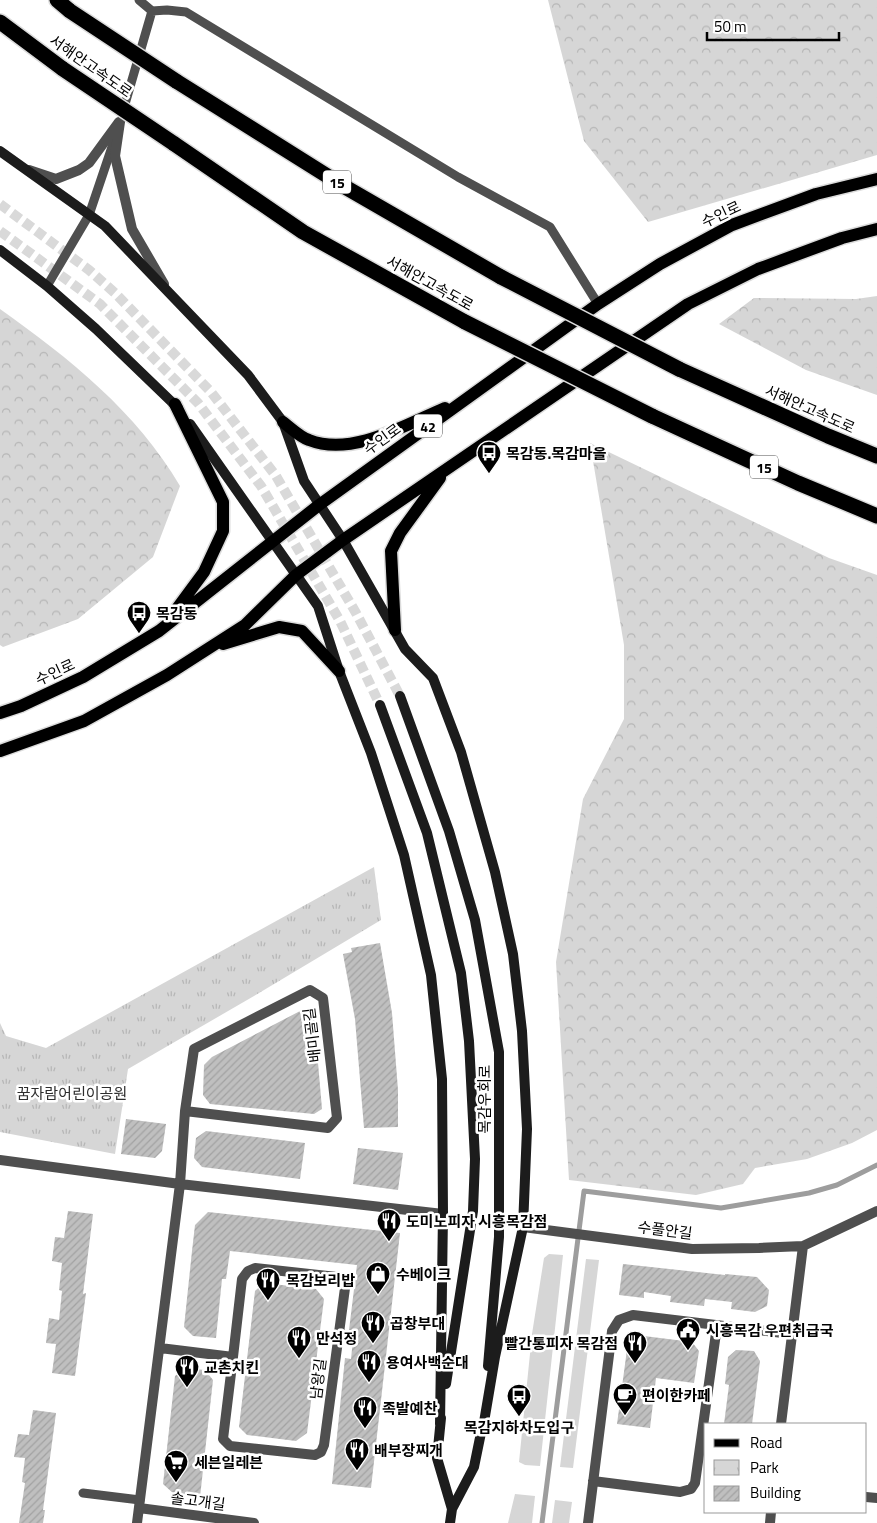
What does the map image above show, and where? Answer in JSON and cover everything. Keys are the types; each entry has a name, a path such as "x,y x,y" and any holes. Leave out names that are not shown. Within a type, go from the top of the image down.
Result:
{"highway":[{"name":"서해안고속도로","path":"56,0 176,81 346,188 501,277 679,369 877,456"},
{"name":"서해안고속도로","path":"0,22 64,70 303,232 465,322 652,416 798,483 877,516"}],"main road":[{"path":"0,151 105,226 248,375 283,422 304,482 343,540 405,649 432,678 461,752 495,872 513,954 522,1031 527,1129 523,1227 482,1428"},
{"name":"수인로","path":"0,713 21,706 83,677 160,631 319,505 598,304 660,264 732,225 816,194 877,179"},
{"path":"0,751 84,721 167,674 245,625 296,575 343,540 688,304 758,269 842,238 877,228"},
{"path":"0,250 47,286 96,329 175,404 318,606 339,672 371,753 404,855 431,975 442,1079 443,1214 440,1424"},
{"path":"283,422 308,440 336,445 368,440 468,398"},
{"path":"160,631 204,572 223,531 222,502 175,404"},
{"path":"395,630 391,551 400,533 447,469"},
{"path":"207,649 279,627 302,630 339,672"},
{"name":"목감우회로","path":"400,696 449,831 475,920 499,1052 499,1236 482,1428 474,1466 452,1509 450,1523"},
{"name":"목감우회로","path":"380,705 427,832 461,973 469,1042 475,1158 473,1212 440,1424 437,1458 452,1509"}],"street":[{"path":"22,167 56,179 79,170 89,163 120,122"},
{"path":"120,122 115,156 132,229 167,290"},
{"name":"배미골길","path":"180,1184 185,1112 194,1049 310,990 323,998 337,1118 328,1128 185,1112"},
{"path":"0,1160 180,1184 443,1214"},
{"path":"137,1523 180,1184"},
{"name":"수풀안길","path":"523,1227 692,1249 723,1250 803,1246 877,1211"},
{"path":"781,1423 803,1246"},
{"name":"남왕길","path":"255,1268 337,1277 343,1281 345,1288 340,1327 324,1445 321,1452 315,1455 226,1444 223,1439 234,1357 242,1279 248,1271 255,1268"},
{"path":"588,1523 612,1330 619,1320 633,1315 791,1334"},
{"path":"593,1481 680,1492 692,1490 695,1483 717,1326"},
{"path":"160,1348 234,1357"},
{"name":"솔고개길","path":"139,1504 254,1523"}],"lane":[{"path":"138,0 152,11 186,12 458,177 550,227 598,304"},
{"path":"47,286 88,215 120,122 152,11"},
{"path":"83,1493 139,1504"}],"green space":[{"path":"548,0 877,0 877,155 648,222 584,141"},
{"path":"877,296 877,395 806,370 719,324 754,298 856,299"},
{"path":"0,309 51,347 100,388 143,434 163,459 180,486 153,557 78,619 3,647 0,645"},
{"path":"590,443 829,558 877,575 877,1130 852,1143 807,1159 755,1168 743,1184 696,1195 569,1180 556,962 583,799 624,719 624,645"},
{"name":"꿈자람어린이공원","path":"374,867 381,920 128,1069 115,1154 0,1132 0,1023 6,1036 46,1048"},
{"path":"549,1254 563,1255 540,1466 525,1465 519,1462 532,1334 544,1258"},
{"path":"586,1259 599,1260 573,1468 560,1467"},
{"path":"515,1494 535,1496 532,1523 508,1523"},
{"path":"555,1500 572,1502 569,1523 552,1523"}],"building":[{"path":"380,943 392,1013 398,1090 398,1127 364,1128 355,1019 343,954 352,952 351,948"},
{"path":"302,1010 314,1016 322,1109 314,1114 210,1104 203,1095 204,1065 212,1057"},
{"path":"126,1119 166,1124 162,1151 155,1158 121,1154"},
{"path":"206,1131 305,1143 300,1179 202,1167 194,1158 196,1138"},
{"path":"358,1148 403,1153 398,1190 353,1184"},
{"path":"68,1211 93,1214 83,1294 86,1293 75,1376 52,1373 56,1344 46,1343 49,1318 59,1320 62,1291 59,1290 62,1263 52,1261 55,1237 64,1238"},
{"path":"208,1212 400,1233 371,1488 332,1484 345,1358 351,1359 354,1330 349,1330 357,1265 230,1251 226,1279 222,1279 216,1338 193,1336 184,1327 195,1225"},
{"path":"623,1264 757,1277 769,1290 767,1306 755,1312 731,1309 732,1302 705,1299 704,1306 670,1302 671,1296 644,1292 644,1298 619,1295"},
{"path":"264,1283 316,1289 324,1299 307,1433 296,1441 247,1435 239,1427 255,1291"},
{"path":"636,1335 692,1342 699,1351 694,1383 656,1378 650,1428 617,1424 628,1342"},
{"path":"736,1350 754,1351 760,1361 752,1423 724,1423 729,1385 725,1384 728,1357"},
{"path":"185,1368 205,1370 213,1380 200,1497 174,1494 163,1484 175,1376"},
{"path":"33,1410 56,1413 43,1510 45,1510 43,1523 19,1523 25,1483 22,1482 25,1458 14,1457 18,1434 29,1435"}],"waterway":[{"path":"542,1523 584,1191 721,1208 809,1193 837,1185 877,1165"}],"tunnel":[{"path":"0,204 89,270 115,293 211,392 276,476 356,613 400,696"},
{"path":"0,231 100,304 198,403 261,486 340,621 380,705"}],"place":[{"name":"목감동.목감마을","path":"489,474"},
{"name":"목감동","path":"139,634"},
{"name":"도미노피자 시흥목감점","path":"389,1242"},
{"name":"수베이크","path":"378,1295"},
{"name":"목감보리밥","path":"268,1301"},
{"name":"곱창부대","path":"373,1344"},
{"name":"시흥목감 우편취급국","path":"688,1351"},
{"name":"만석정","path":"299,1359"},
{"name":"빨간통피자 목감점","path":"635,1364"},
{"name":"용여사백순대","path":"369,1383"},
{"name":"교촌치킨","path":"187,1388"},
{"name":"편이한카페","path":"625,1416"},
{"name":"목감지하차도입구","path":"519,1417"},
{"name":"족발예찬","path":"365,1429"},
{"name":"배부장찌개","path":"357,1471"},
{"name":"세븐일레븐","path":"176,1483"}]}
